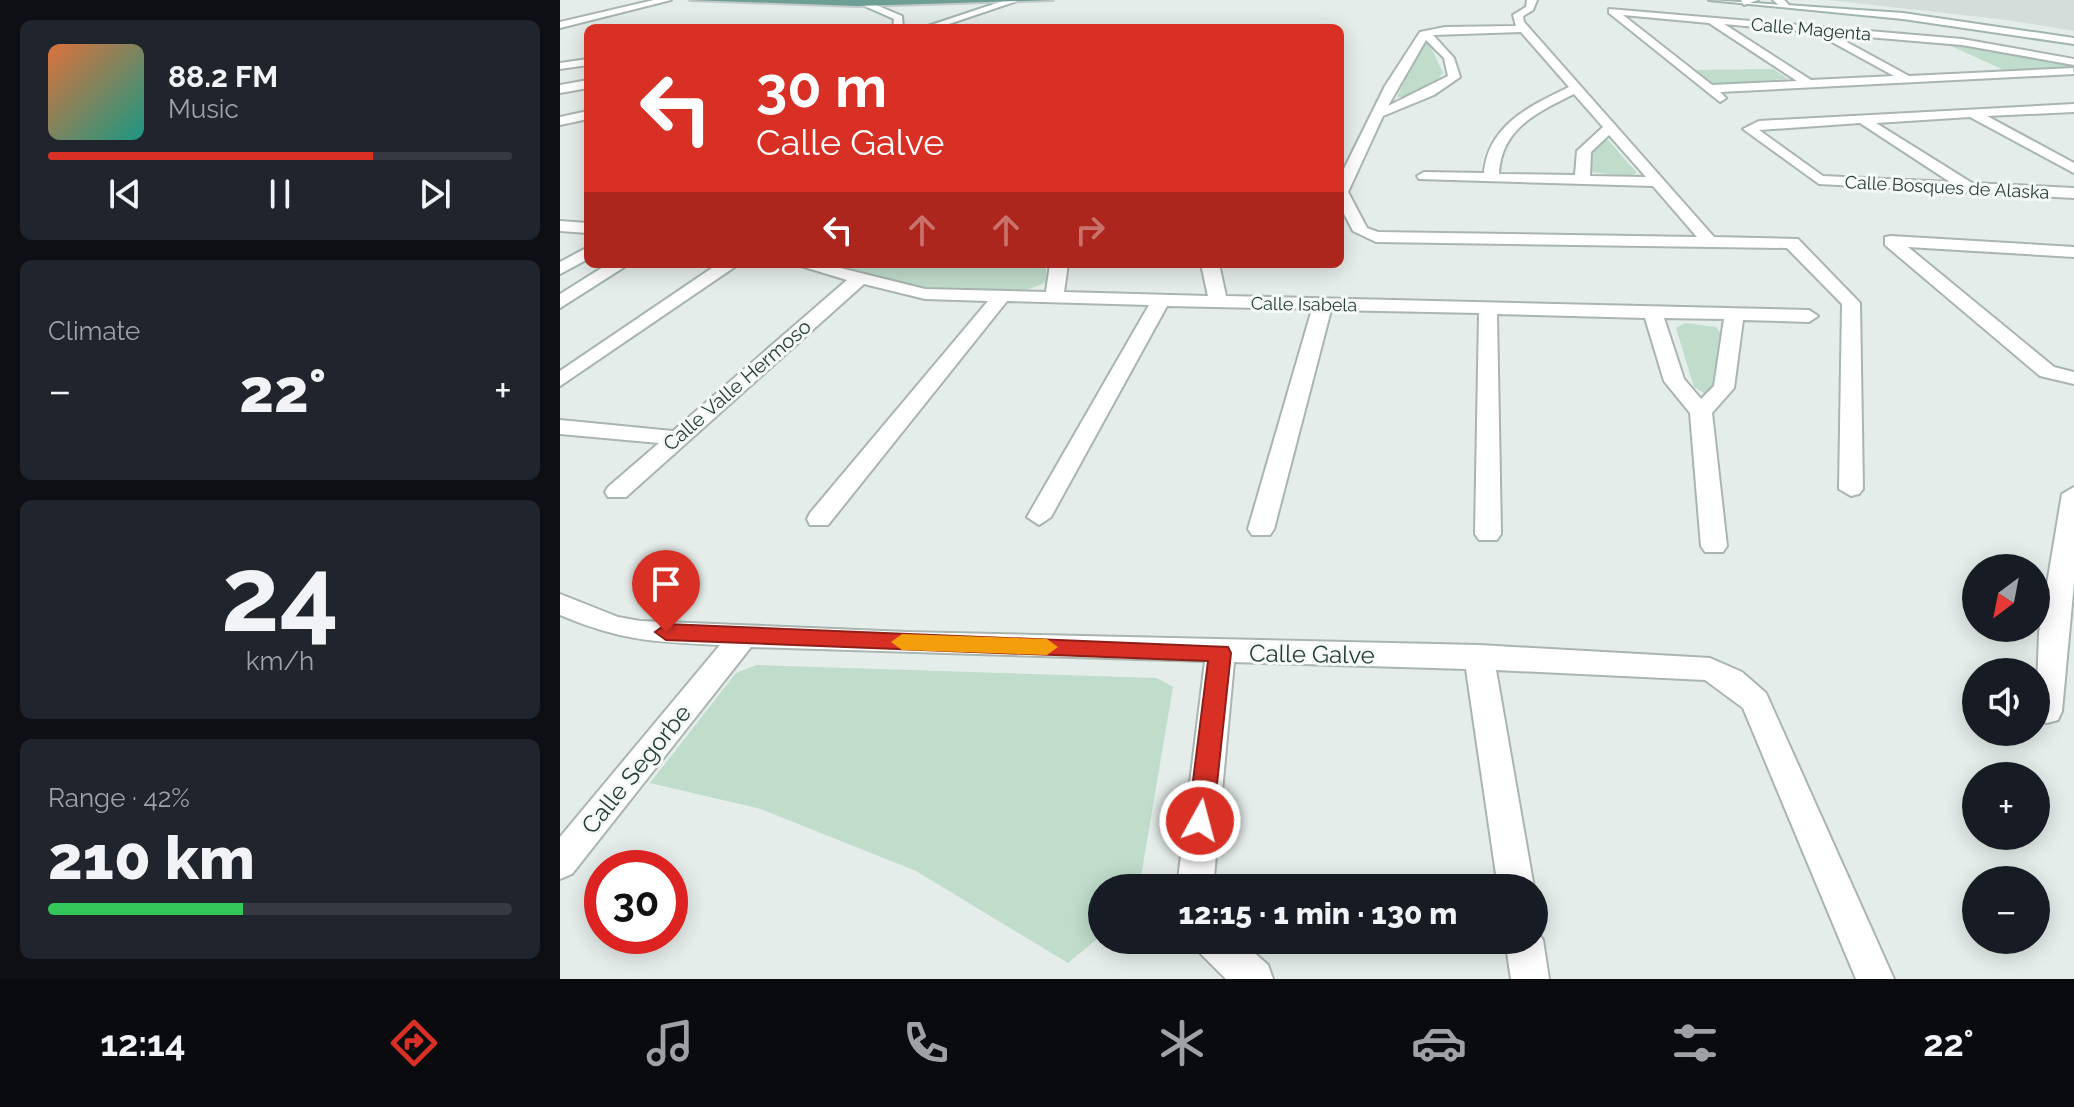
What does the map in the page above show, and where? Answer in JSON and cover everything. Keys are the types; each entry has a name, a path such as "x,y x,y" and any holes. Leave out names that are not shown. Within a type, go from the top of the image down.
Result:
{"main road":[{"path":"695,0 1048,0"}],"street":[{"path":"560,23 617,5 666,0"},
{"path":"1491,29 1502,24 1502,14 1519,0"},
{"path":"1532,0 1530,8 1518,15 1525,29 1710,242"},
{"path":"1714,0 1781,3 2073,39"},
{"path":"1797,0 1915,10 2073,39"},
{"path":"940,24 1015,1"},
{"path":"857,2 899,18 898,24"},
{"name":"Calle Magenta","path":"1726,102 1608,7 1712,21 1929,38 2074,62"},
{"path":"1712,21 1809,84"},
{"path":"1424,34 1525,29"},
{"path":"1816,29 1907,79"},
{"path":"1344,184 1381,113 1391,86 1424,34"},
{"path":"1381,113 1439,88 1454,77 1452,64 1435,41 1424,34"},
{"path":"2010,49 2040,35"},
{"path":"1929,38 1967,56"},
{"path":"2039,55 2073,39"},
{"path":"1979,62 2005,75"},
{"path":"560,66 584,63"},
{"path":"1708,89 2074,71"},
{"path":"560,89 584,85"},
{"path":"1491,178 1490,157 1502,135 1517,120 1577,88"},
{"path":"1863,120 2074,108"},
{"path":"1973,114 2074,169"},
{"path":"560,121 584,116"},
{"path":"1863,120 1969,188"},
{"name":"Calle Bosques de Alaska","path":"1863,120 1759,125 1750,129 1819,180 2074,193"},
{"path":"1582,180 1584,151 1610,127"},
{"path":"1424,176 1658,182"},
{"path":"1344,198 1367,235 1792,243 1851,303 1851,489"},
{"path":"563,221 584,214"},
{"path":"563,221 584,227"},
{"path":"2070,254 1891,241 2047,372 2074,378"},
{"path":"560,269 584,254"},
{"path":"560,302 614,268"},
{"path":"560,380 723,268"},
{"name":"Calle Isabela","path":"817,268 910,292 1001,297 1809,316"},
{"path":"1054,298 1058,268"},
{"path":"1211,268 1218,302"},
{"name":"Calle Valle Hermoso","path":"617,492 858,280"},
{"path":"819,519 1001,297"},
{"path":"1039,517 1160,302"},
{"path":"1261,529 1323,304"},
{"path":"1488,309 1488,534"},
{"path":"1653,312 1674,381 1701,412 1714,546"},
{"path":"1701,412 1724,388 1734,315"},
{"path":"560,427 677,438"},
{"path":"2050,698 2064,636 2074,494"},
{"name":"Calle Galve","path":"560,604 613,626 640,631 743,637 1220,653 1479,656 1710,669 1731,680 1755,701 1875,979"},
{"name":"Calle Segorbe","path":"560,863 743,637"},
{"path":"1196,874 1220,653"},
{"path":"1479,656 1514,874"},
{"path":"1228,954 1254,979"},
{"path":"1526,954 1530,979"}],"shaded area":[{"path":"1828,0 2074,0 2074,31 2007,20"}],"green space":[{"path":"1423,43 1429,43 1443,73 1422,90 1397,97"},
{"path":"1954,44 2073,67 2004,70 1951,46"},
{"path":"1773,69 1788,79 1714,84 1706,83 1690,70"},
{"path":"1600,140 1608,140 1637,173 1629,176 1590,172 1588,156"},
{"path":"848,268 1046,268 1046,282 999,294 941,290"},
{"path":"1685,323 1716,327 1722,335 1713,391 1704,393 1694,387 1676,328"},
{"path":"757,665 1157,678 1173,687 1141,874 1088,874 1088,947 1068,963 916,871 761,809 650,783 736,673"}],"slow traffic":[{"path":"902,642 1047,647"}],"route":[{"path":"666,632 1220,653 1200,821"}]}
